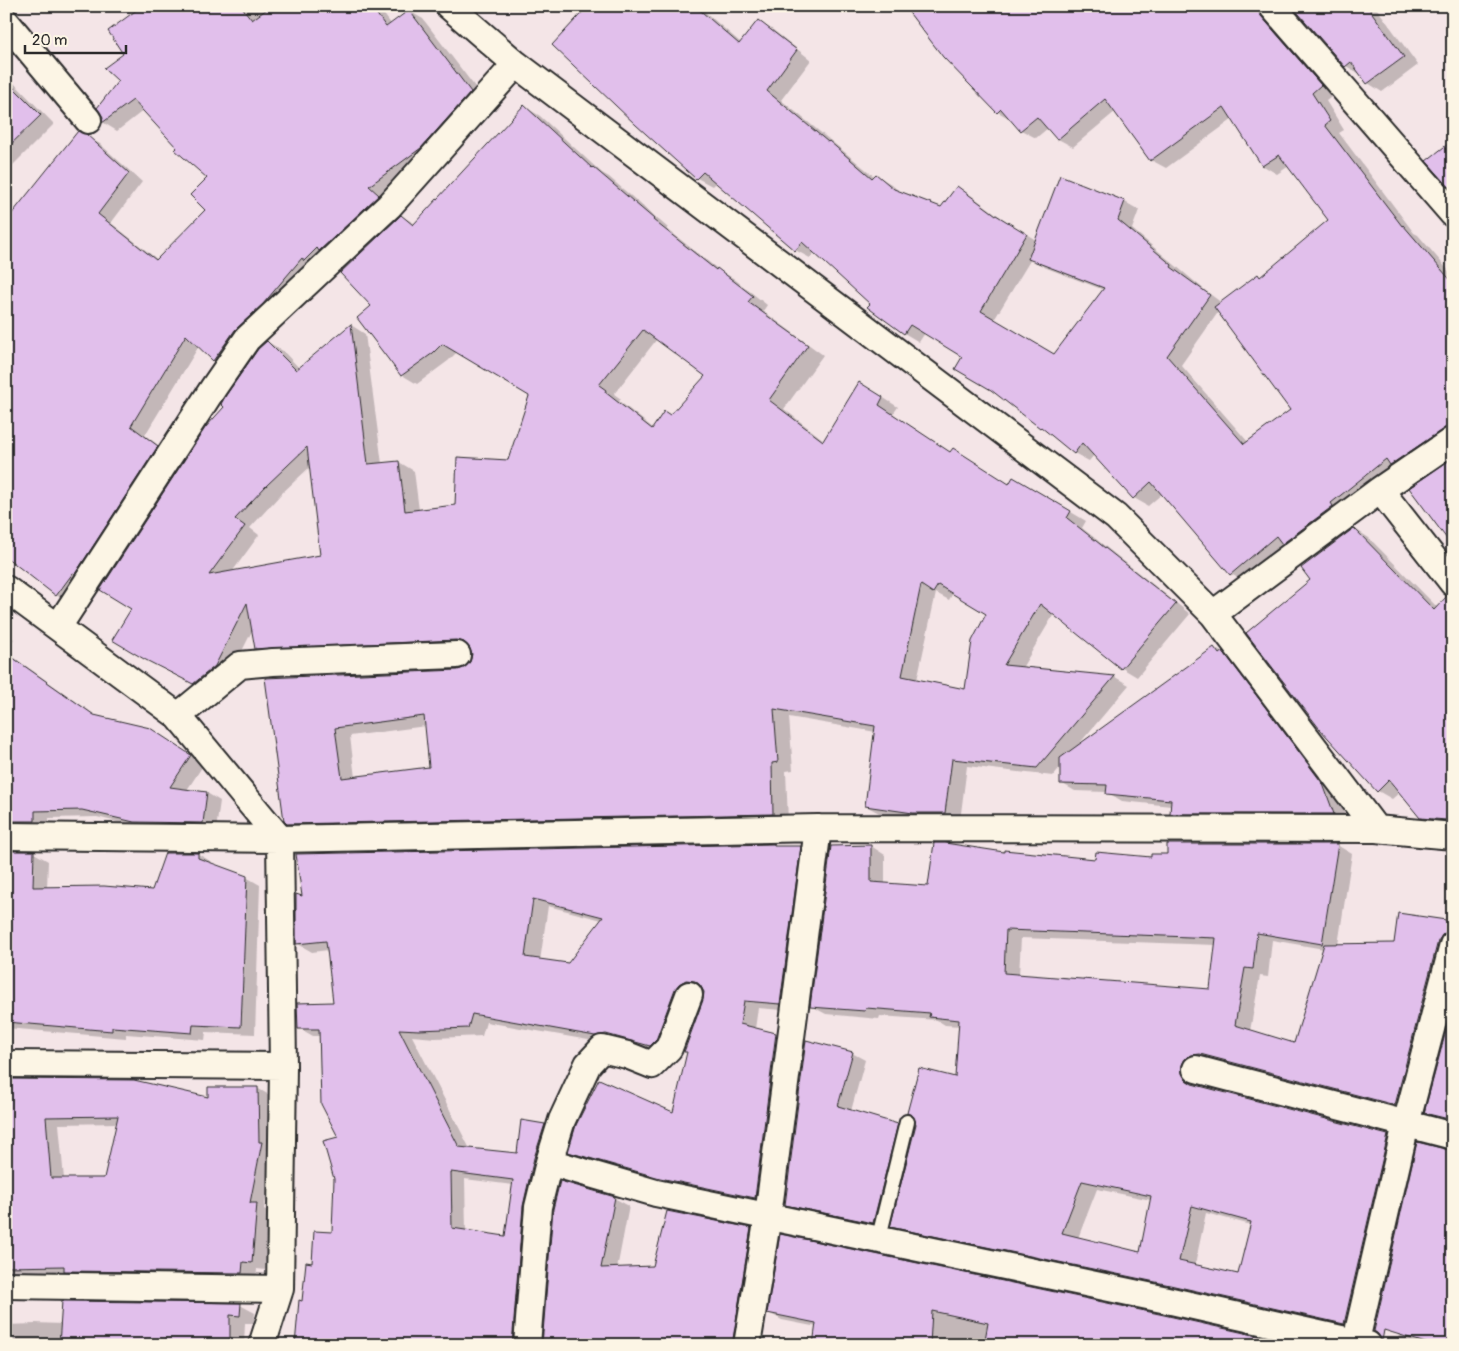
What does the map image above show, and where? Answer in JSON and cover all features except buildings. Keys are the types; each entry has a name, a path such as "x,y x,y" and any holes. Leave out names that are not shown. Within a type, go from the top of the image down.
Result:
{"street":[{"path":"449,6 516,64 1116,517 1213,614 1376,829"},
{"path":"1272,6 1453,214"},
{"path":"6,22 88,120"},
{"path":"58,628 247,339 389,206 516,64"},
{"path":"1213,614 1380,490 1453,440"},
{"path":"1380,490 1453,583"},
{"path":"6,589 178,716 218,762 280,840 283,1066 280,1289 262,1345"},
{"path":"178,716 240,665 273,662 457,656"},
{"path":"747,1345 768,1216 818,828"},
{"path":"6,836 280,840 818,828 1376,829 1453,836"},
{"path":"549,1162 656,1193 1167,1300 1360,1344 1406,1124 1453,945"},
{"path":"527,1345 538,1207 562,1120 588,1064 602,1049 627,1055 652,1065 669,1048 689,995"},
{"path":"6,1064 283,1066"},
{"path":"1196,1069 1453,1136"},
{"path":"6,1286 280,1289"}],"lane":[{"path":"878,1241 907,1122"}]}
